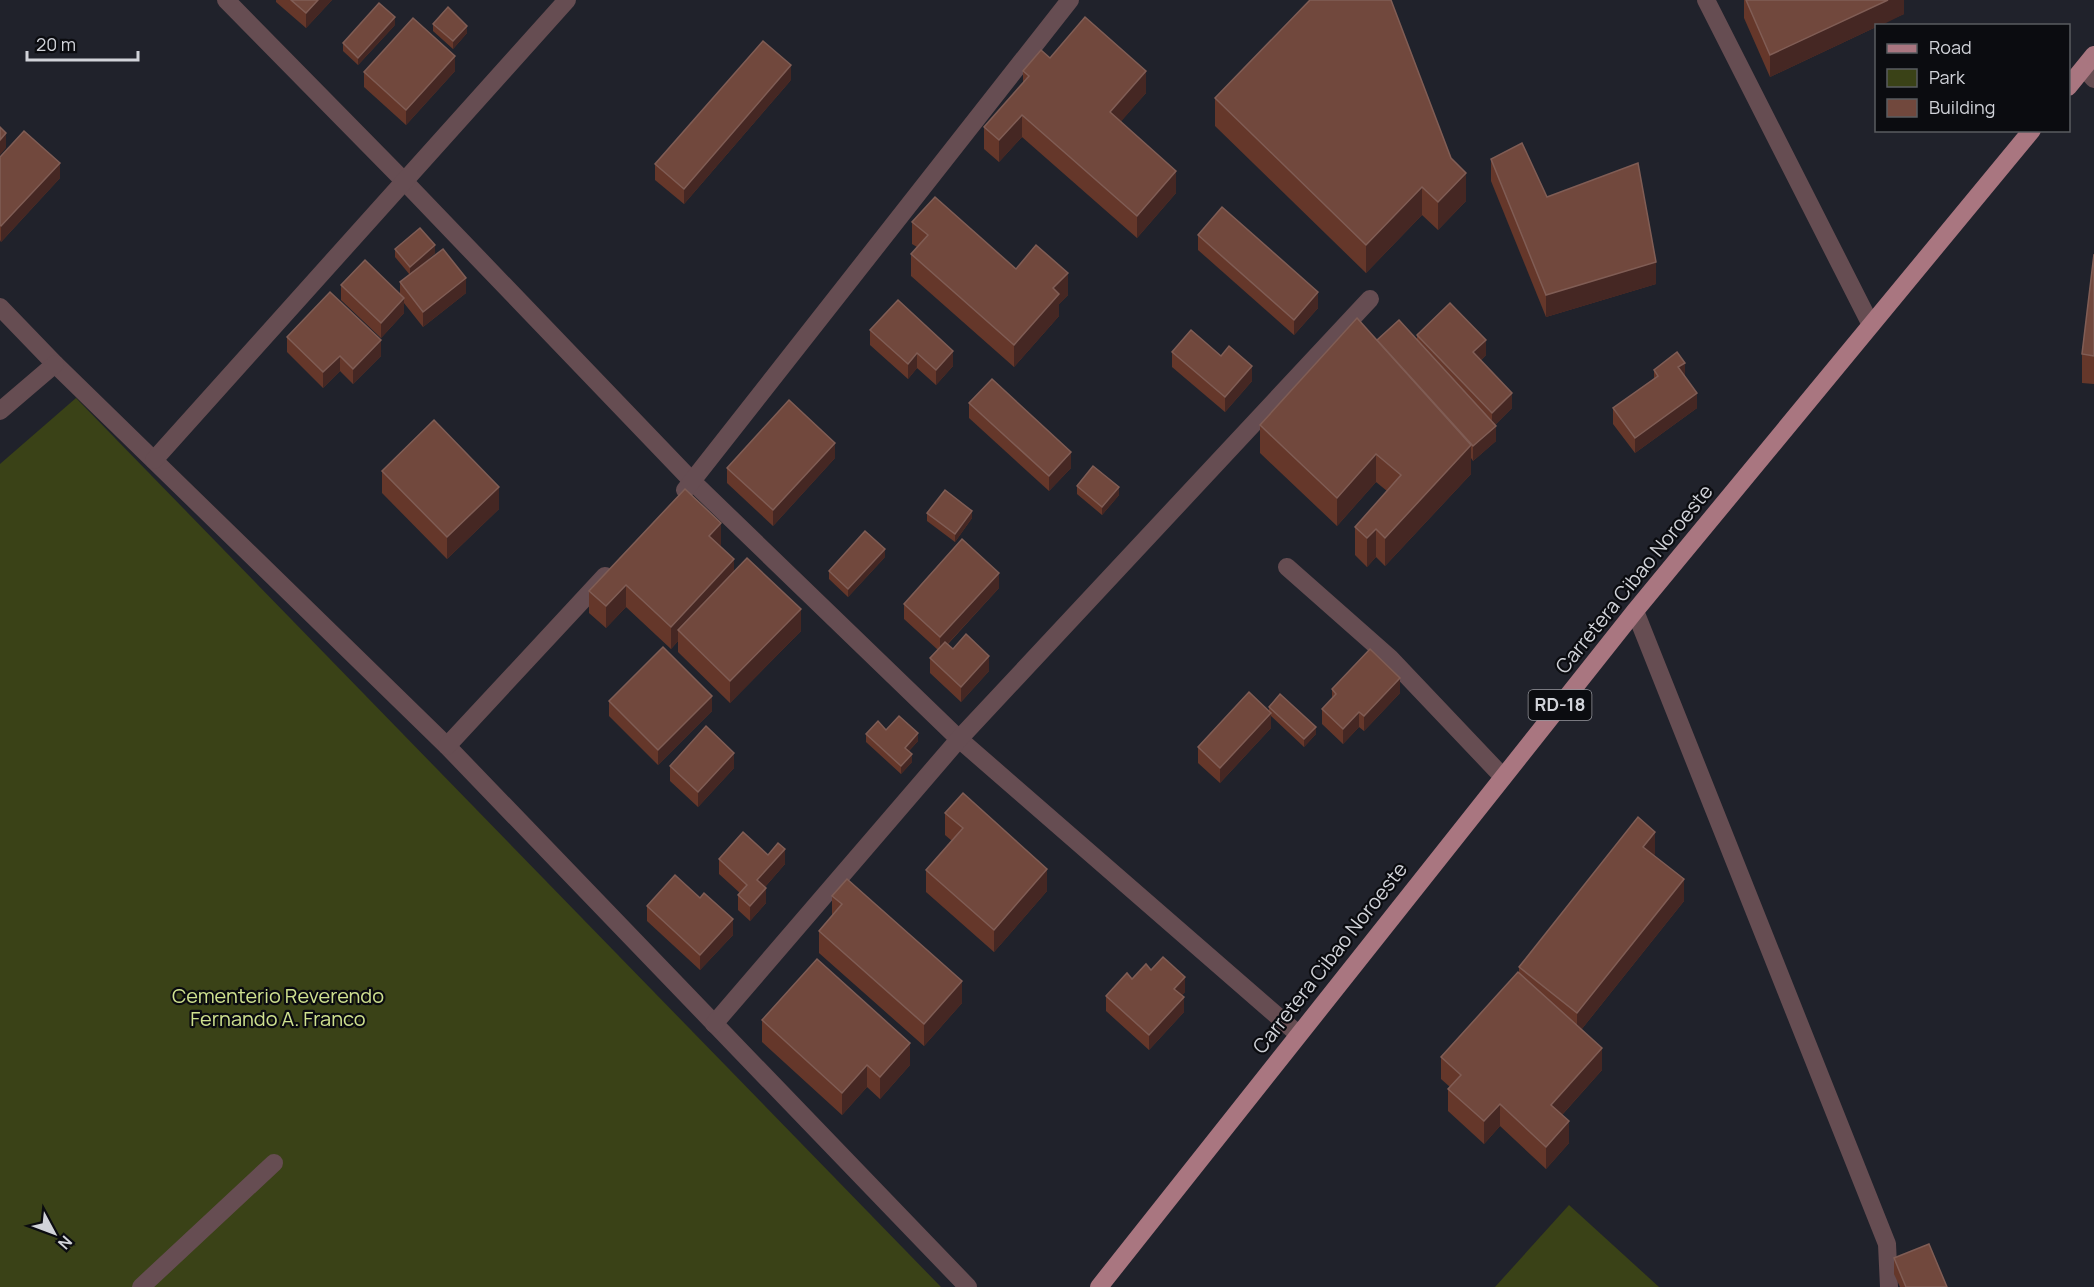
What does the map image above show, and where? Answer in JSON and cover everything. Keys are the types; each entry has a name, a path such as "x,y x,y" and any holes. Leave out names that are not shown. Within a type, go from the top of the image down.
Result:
{"main road":[{"path":"2070,85 2091,67"},
{"name":"Carretera Cibao Noroeste","path":"1099,1287 1635,611 2030,132"}],"street":[{"path":"226,0 405,182 693,482 959,739 1298,1034"},
{"path":"154,460 567,0"},
{"path":"677,499 693,482 1070,0"},
{"path":"1706,0 1871,325"},
{"path":"714,1024 959,739 1370,299"},
{"path":"0,307 55,364 447,746 968,1287"},
{"path":"0,411 55,364"},
{"path":"447,746 613,567"},
{"path":"1287,567 1390,658 1503,777"},
{"path":"1635,611 1887,1244 1889,1287"},
{"path":"141,1287 274,1163"}],"green space":[{"name":"Cementerio Reverendo Fernando A. Franco","path":"76,398 941,1287 0,1287 0,464"},
{"path":"1569,1205 1659,1287 1495,1287"}],"building":[{"path":"291,0 318,0 306,13"},
{"path":"1310,0 1391,0 1451,158 1466,173 1438,202 1422,187 1366,245 1215,98"},
{"path":"1746,0 1888,0 1770,55"},
{"path":"379,3 395,17 358,58 343,43"},
{"path":"448,7 467,26 453,41 433,24"},
{"path":"1085,17 1146,71 1110,112 1176,171 1137,216 1022,115 999,140 984,127 1029,76 1023,71 1041,50 1050,58"},
{"path":"413,18 455,56 406,110 364,72"},
{"path":"763,41 791,65 684,189 655,164"},
{"path":"0,127 6,133 0,140"},
{"path":"24,131 60,163 1,226 0,157"},
{"path":"1522,143 1547,197 1638,163 1656,262 1546,295 1491,159"},
{"path":"935,197 1016,269 1036,245 1068,273 1053,288 1059,294 1014,345 911,254 928,235 912,222"},
{"path":"1222,207 1318,292 1294,320 1198,235"},
{"path":"420,228 435,245 410,267 395,249"},
{"path":"443,249 466,278 423,312 400,282"},
{"path":"2094,254 2094,356 2082,354"},
{"path":"365,260 404,298 381,323 341,285"},
{"path":"330,292 381,340 353,369 340,356 323,372 287,337"},
{"path":"898,300 953,351 936,370 917,353 908,364 870,330"},
{"path":"1450,303 1486,340 1473,352 1512,393 1492,413 1417,335"},
{"path":"1357,318 1471,445 1385,538 1376,529 1367,538 1355,527 1401,475 1376,454 1337,498 1260,425"},
{"path":"1399,320 1496,426 1473,446 1377,340"},
{"path":"1191,330 1221,356 1229,346 1252,366 1225,397 1172,352"},
{"path":"1677,352 1685,363 1678,367 1697,393 1635,438 1613,408 1658,376 1654,370"},
{"path":"992,379 1071,452 1049,476 969,403"},
{"path":"789,400 835,443 773,510 727,468"},
{"path":"434,420 499,487 447,537 382,471"},
{"path":"1093,466 1119,487 1102,507 1077,486"},
{"path":"685,489 721,523 709,536 734,559 671,627 626,585 606,606 589,591"},
{"path":"945,490 972,511 955,534 927,513"},
{"path":"865,531 885,549 848,589 829,571"},
{"path":"962,539 999,573 940,637 904,604"},
{"path":"747,558 801,609 730,681 678,630"},
{"path":"966,634 989,656 961,687 930,658 945,642 953,649"},
{"path":"663,647 712,696 658,750 609,701"},
{"path":"1370,649 1400,678 1364,716 1359,712 1343,729 1322,709 1336,694 1332,689"},
{"path":"1249,692 1271,713 1220,768 1198,747"},
{"path":"1280,694 1316,727 1304,739 1269,707"},
{"path":"899,716 918,733 905,748 912,754 901,766 866,734 878,721 886,730"},
{"path":"706,726 734,753 698,792 670,766"},
{"path":"963,793 1047,869 994,930 926,870 963,828 945,813"},
{"path":"1638,817 1655,832 1643,847 1684,879 1577,1013 1519,967"},
{"path":"743,832 768,855 778,843 785,849 757,880 766,888 750,906 738,895 747,885 719,859"},
{"path":"675,875 700,898 704,893 733,919 700,955 647,906"},
{"path":"847,879 962,981 924,1024 819,931 842,904 832,896"},
{"path":"1163,957 1185,977 1174,989 1184,997 1149,1035 1106,996 1127,973 1132,979 1146,964 1151,970"},
{"path":"817,959 910,1043 880,1077 867,1065 842,1093 762,1020"},
{"path":"1518,972 1602,1048 1551,1105 1569,1121 1546,1147 1500,1104 1484,1121 1448,1089 1461,1075 1441,1057"},
{"path":"1929,1244 1947,1287 1906,1287 1894,1258"}]}
